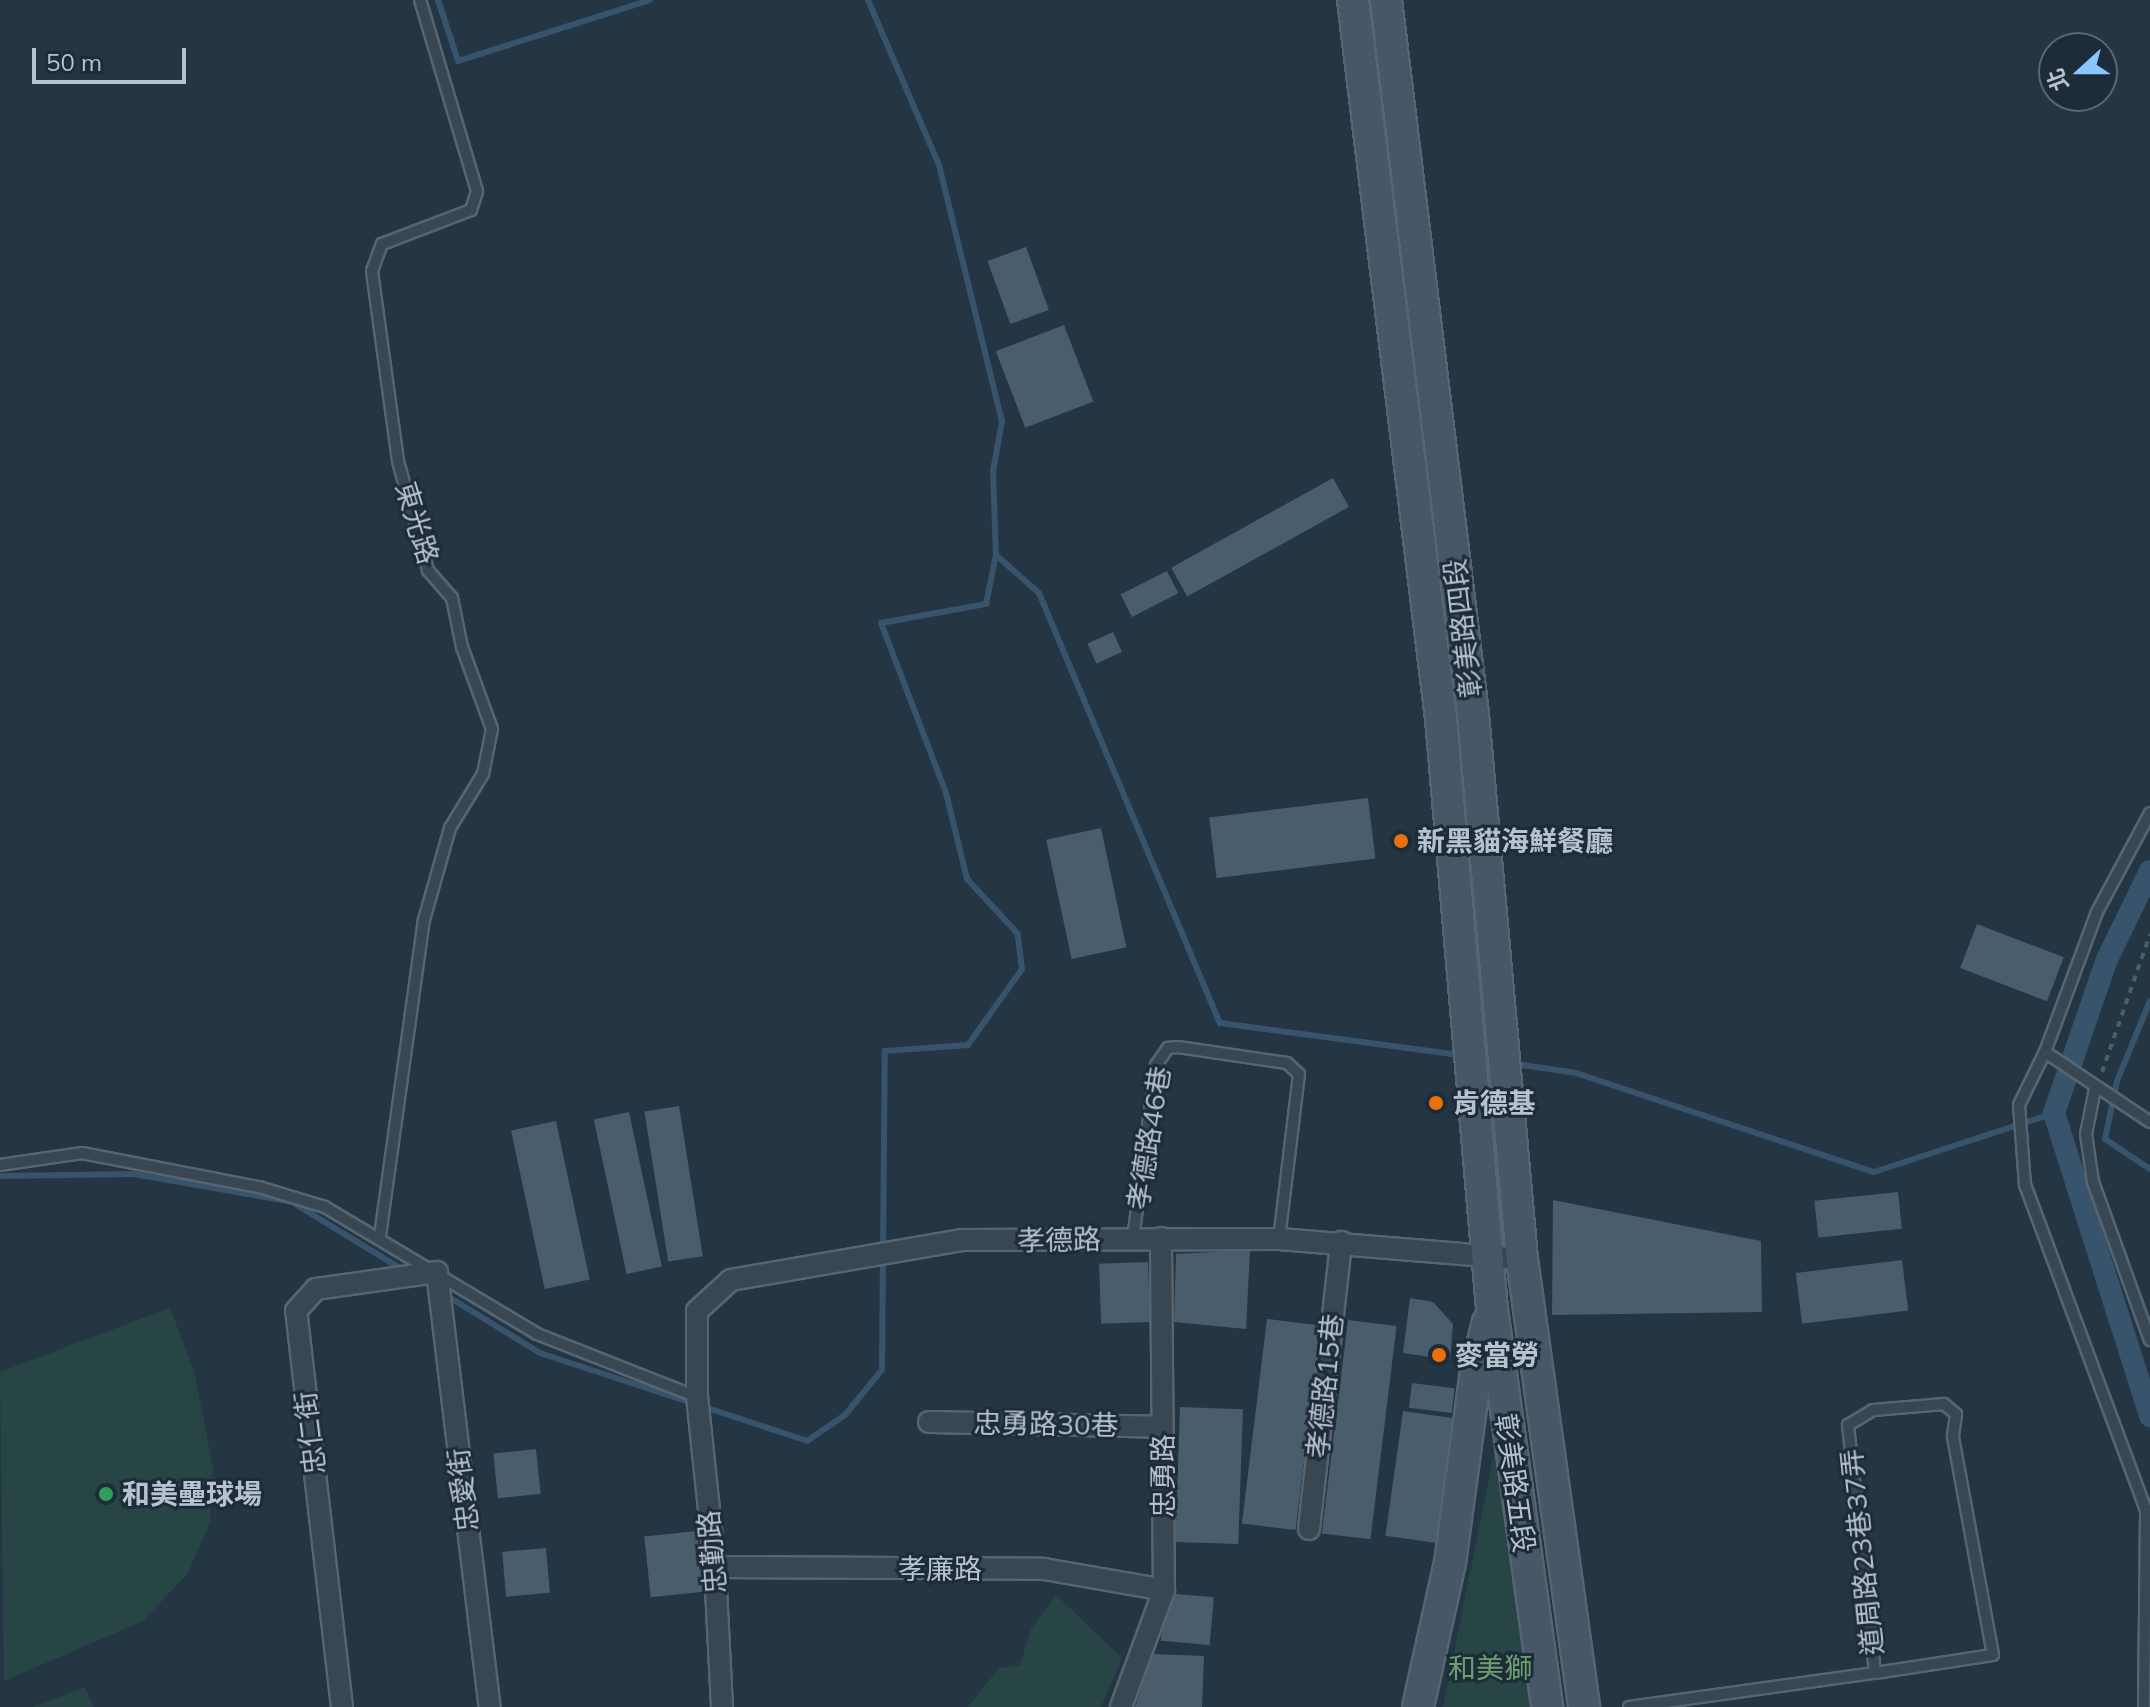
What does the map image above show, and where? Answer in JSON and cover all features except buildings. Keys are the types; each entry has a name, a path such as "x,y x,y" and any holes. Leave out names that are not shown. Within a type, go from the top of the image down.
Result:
{"main road":[{"name":"彰美路四段","path":"1353,0 1388,310 1441,719 1486,1259"},
{"name":"彰美路四段","path":"1386,0 1473,714 1522,1259"},
{"path":"1388,310 1424,300"},
{"path":"1441,719 1473,714"},
{"name":"彰美路五段","path":"1486,1259 1547,1707"},
{"name":"彰美路五段","path":"1522,1259 1584,1707"},
{"path":"1418,1707 1450,1563 1476,1370 1492,1309"}],"street":[{"name":"忠勇路","path":"1121,1707 1164,1590 1161,1238"},
{"name":"孝德路","path":"697,1397 697,1311 731,1280 962,1240 1279,1239 1341,1242 1486,1259 1522,1259"},
{"name":"孝德路15巷","path":"1309,1529 1341,1242"},
{"name":"忠仁街","path":"342,1707 296,1311 316,1289 437,1272"},
{"name":"忠愛街","path":"437,1272 490,1707"},
{"name":"忠勤路","path":"697,1397 715,1567 722,1707"},
{"name":"忠勇路30巷","path":"929,1422 1162,1427"},
{"name":"孝廉路","path":"715,1567 1044,1569 1164,1590"}],"lane":[{"name":"東光路","path":"380,1236 424,920 450,828 483,774 492,729 462,647 452,598 428,570 398,461 372,271 382,244 471,210 477,191 420,0"},
{"path":"2144,1707 2146,1510 2025,1185 2019,1115 2050,1055 2097,912 2150,813"},
{"name":"孝德路46巷","path":"1133,1239 1156,1065 1164,1052 1178,1047 1287,1063 1300,1081 1279,1239"},
{"path":"2050,1055 2085,1082 2150,1122"},
{"path":"2100,1092 2086,1134 2093,1182 2150,1340"},
{"path":"0,1165 82,1153 259,1187 325,1207 380,1236 537,1334 697,1397"},
{"name":"道周路23巷37弄","path":"1944,1404 1956,1414 1953,1436 1993,1655 1875,1673 1848,1425 1873,1410 1944,1404"},
{"path":"1629,1707 1875,1673"}],"path":[{"path":"2100,1092 2150,934"}],"green space":[{"name":"和美壘球場","path":"170,1308 194,1371 213,1467 210,1522 188,1573 143,1621 4,1681 0,1372"},
{"name":"和美獅","path":"1497,1438 1535,1707 1443,1707"},
{"path":"1056,1595 1122,1658 1101,1707 968,1707 999,1668 1020,1665 1031,1629"},
{"path":"85,1687 93,1707 33,1707"}],"waterway":[{"path":"438,0 458,61 650,0"},
{"path":"868,0 939,165 1002,421 993,471 996,555 1039,593 1220,1023 1460,1055"},
{"path":"447,1296 540,1353 807,1441 845,1415 882,1370 885,1051 968,1045 1022,969 1018,934 967,879 946,793 881,623 986,604 996,555"},
{"path":"2150,871 2107,959 2054,1113 2150,1416"},
{"path":"2150,1001 2117,1081 2105,1139 2150,1169"},
{"path":"1515,1064 1576,1073 1874,1172 2054,1113"},
{"path":"0,1176 134,1174 292,1202 403,1270"}],"place":[{"name":"新黑貓海鮮餐廳","path":"1401,841"},
{"name":"肯德基","path":"1436,1103"},
{"name":"麥當勞","path":"1439,1355"},
{"name":"和美壘球場","path":"106,1494"}]}
